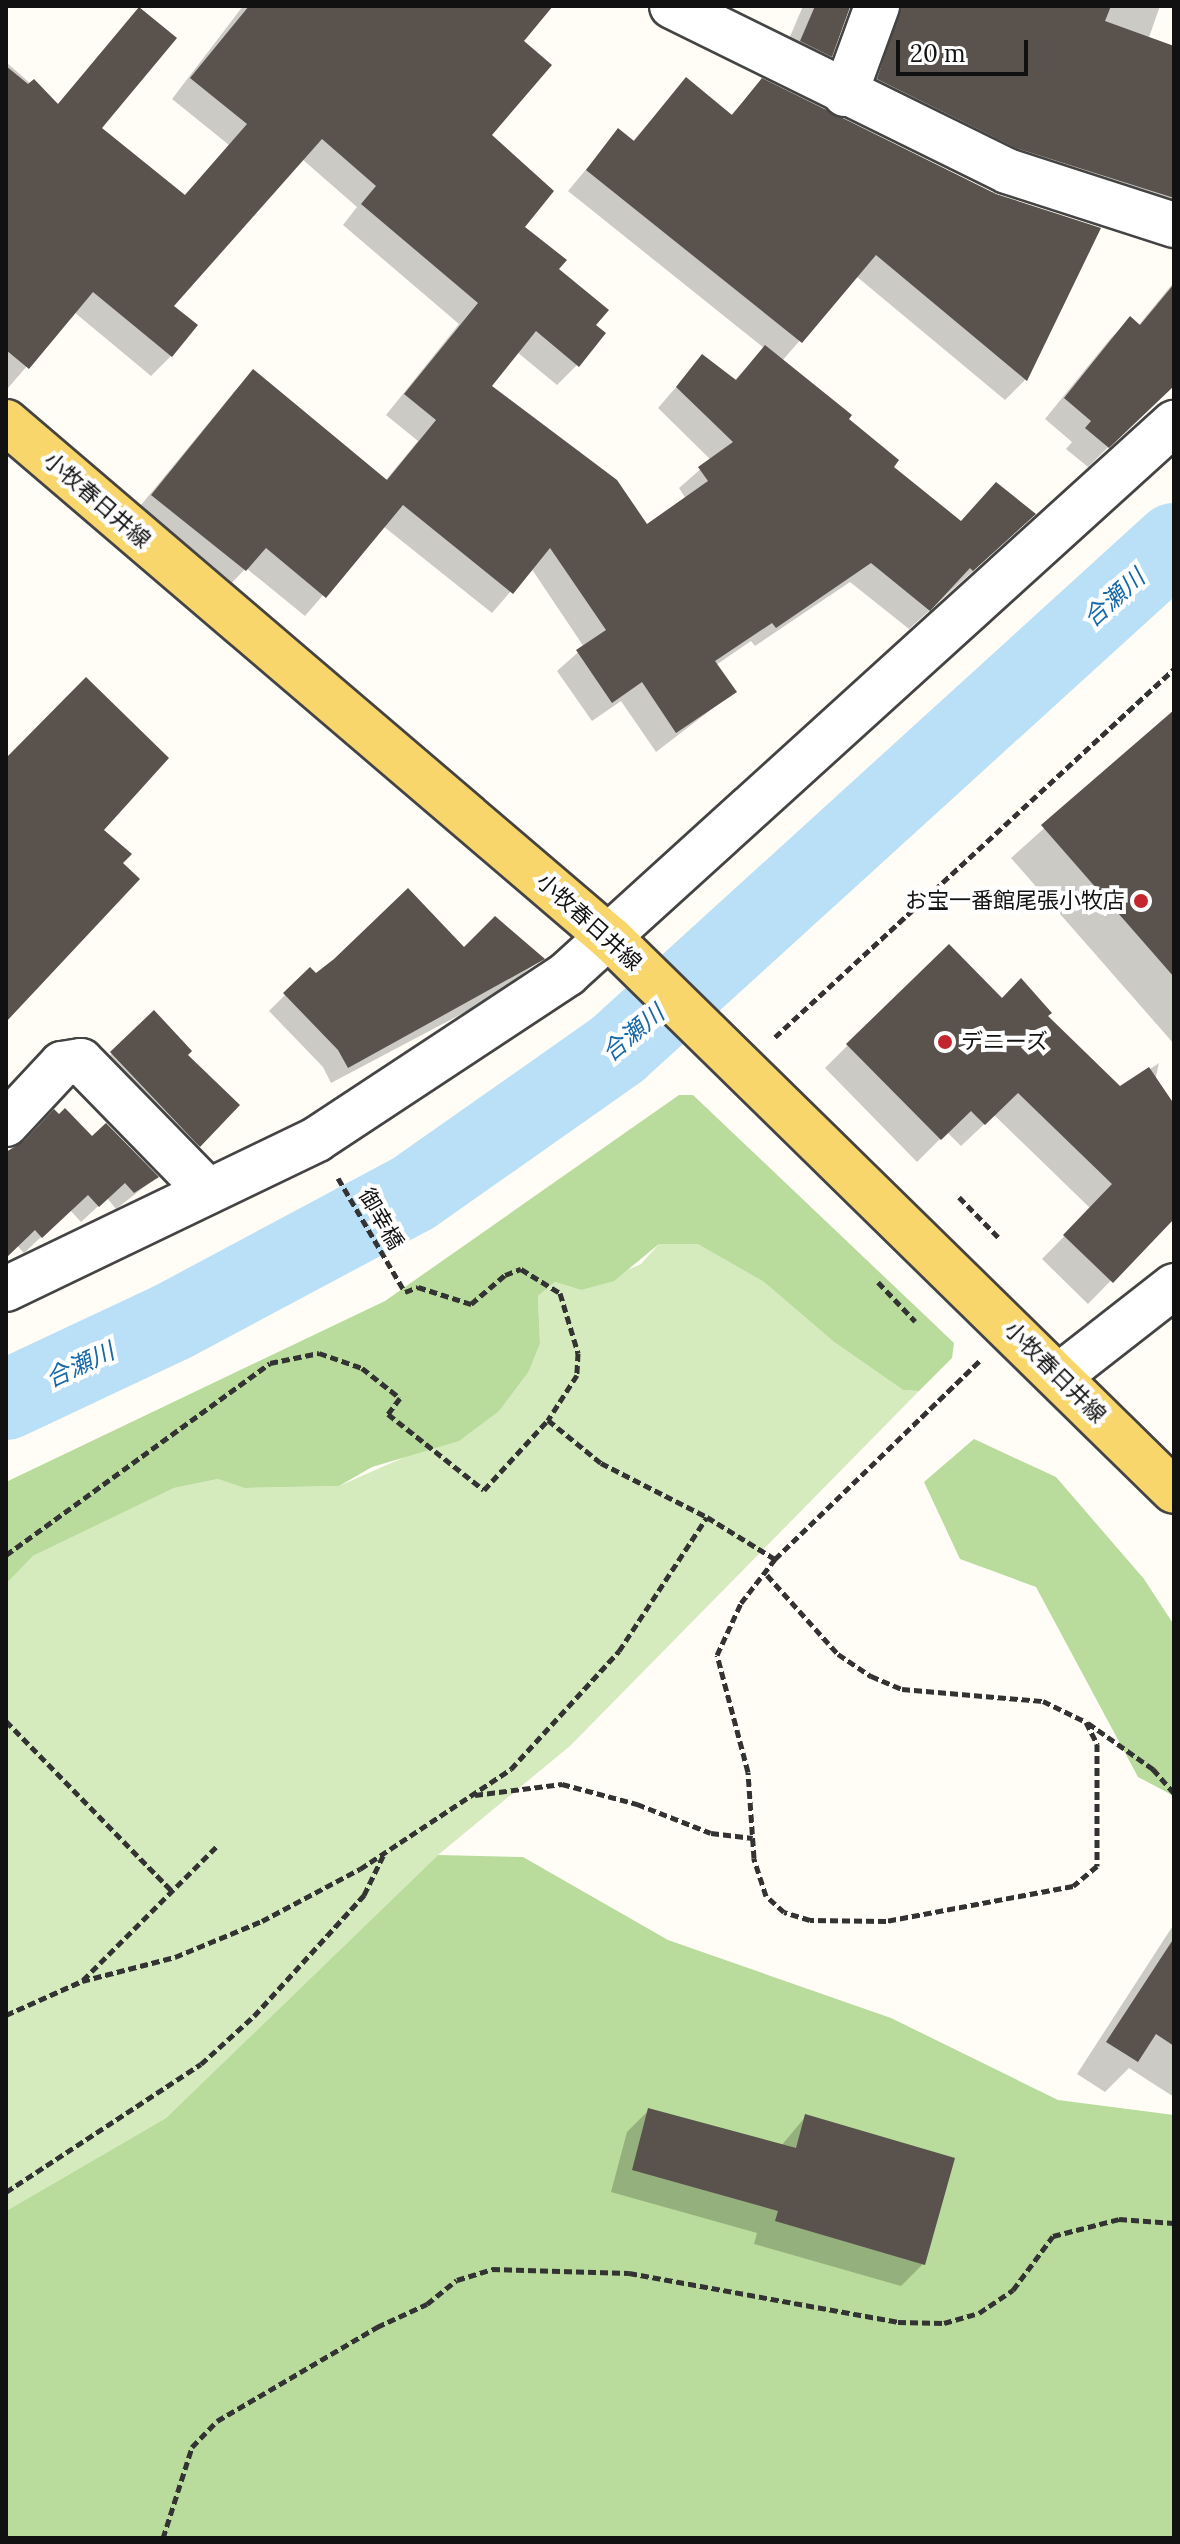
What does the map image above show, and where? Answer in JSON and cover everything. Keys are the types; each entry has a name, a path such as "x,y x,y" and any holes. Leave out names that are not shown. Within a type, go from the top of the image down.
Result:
{"main road":[{"name":"小牧春日井線","path":"11,436 626,953 1174,1491"}],"street":[{"path":"672,6 845,94 1007,171 1174,225"},
{"path":"845,94 877,6"},
{"path":"6,1289 317,1139 567,974 626,953 1174,423"},
{"path":"6,1124 62,1064 81,1061 208,1191"},
{"path":"1059,1376 1174,1286"}],"path":[{"path":"731,1058 1174,669"},
{"name":"御幸橋","path":"337,1175 405,1292 418,1287 471,1304 505,1275 521,1269 542,1277 560,1293 570,1318 577,1375 548,1420"},
{"path":"959,1197 999,1238"},
{"path":"878,1282 915,1321"},
{"path":"1011,1329 775,1559 767,1575 741,1603 717,1655 748,1772 753,1838 766,1896 784,1912 810,1920 886,1921 1073,1886 1097,1866 1097,1744 1086,1722"},
{"path":"6,1555 270,1363 319,1353 362,1368 400,1398 388,1414 484,1490 548,1420 601,1463 707,1517 775,1559"},
{"path":"6,2015 82,1981 175,1957 262,1921 385,1853 511,1769 619,1651 707,1517"},
{"path":"767,1575 838,1654 871,1676 902,1689 1043,1701 1086,1722 1153,1769 1174,1793"},
{"path":"6,1721 172,1891"},
{"path":"471,1795 562,1784 637,1804 711,1833 753,1838"},
{"path":"82,1981 219,1844"},
{"path":"6,2192 201,2064 254,2016 364,1895 385,1853"},
{"path":"163,2538 192,2447 217,2421 377,2327 427,2304 457,2280 492,2269 629,2273 898,2322 944,2323 979,2313 1013,2290 1053,2236 1119,2219 1174,2223"}],"green space":[{"path":"679,1095 693,1095 954,1343 952,1358 919,1391 903,1390 834,1342 764,1282 698,1244 659,1244 614,1281 581,1290 555,1282 538,1296 540,1344 529,1371 499,1411 459,1441 372,1467 339,1486 245,1488 218,1479 174,1488 33,1556 6,1584 6,1482 385,1301"},
{"path":"697,1243 764,1282 834,1342 903,1390 919,1391 570,1746 438,1855 166,2118 6,2211 6,1584 33,1556 174,1488 218,1479 246,1488 339,1486 414,1453 529,1371 540,1344 538,1296 555,1282 581,1290 641,1264 659,1244"},
{"path":"974,1439 1056,1477 1144,1579 1174,1625 1174,1796 1138,1777 1036,1587 960,1559 924,1482"},
{"path":"438,1855 523,1857 668,1940 891,2018 1058,2100 1174,2115 1174,2538 6,2538 6,2211 166,2118"}],"building":[{"path":"249,6 553,6 524,41 552,65 492,135 554,191 525,227 567,260 559,269 609,310 596,325 606,333 579,367 536,331 492,386 617,480 647,524 708,481 698,467 733,442 676,387 702,354 736,380 765,345 852,415 849,419 899,460 894,467 961,521 996,482 1036,514 973,571 970,568 930,611 871,563 776,628 772,623 715,661 737,692 676,733 642,682 612,703 576,650 606,630 550,548 513,594 403,505 326,598 266,548 246,571 151,495 253,369 387,480 436,420 404,394 478,303 361,204 376,186 322,139 174,306 198,325 172,357 93,292 29,369 6,350 6,66 28,84 34,79 58,104 139,7 177,38 102,128 185,195 247,124 190,78"},
{"path":"815,6 850,7 832,57 800,41"},
{"path":"901,6 1111,6 1105,21 1174,46 1174,198 1016,148 877,79"},
{"path":"686,77 732,115 762,78 996,194 1101,228 1027,381 876,255 802,343 586,170 618,128 634,141"},
{"path":"1174,284 1174,386 1109,448 1085,428 1091,421 1064,398 1130,316 1140,325"},
{"path":"86,677 169,758 104,830 132,854 123,863 140,879 6,1022 6,758"},
{"name":"お宝一番館尾張小牧店","path":"1174,710 1174,977 1041,825"},
{"path":"408,888 464,947 495,916 545,959 348,1068 338,1050 283,993 310,967 316,973 334,959"},
{"path":"949,944 1002,998 1021,978 1052,1013 1048,1016 1120,1086 1149,1067 1174,1104 1174,1219 1113,1283 1063,1235 1112,1184 1018,1093 985,1125 971,1111 941,1140 846,1044"},
{"path":"154,1010 192,1051 188,1055 240,1105 200,1147 110,1052"},
{"path":"65,1108 92,1136 106,1123 159,1177 134,1193 125,1183 99,1207 88,1195 42,1238 35,1230 6,1258 6,1152 24,1141 54,1109 59,1114"},
{"path":"1174,1938 1174,2046 1156,2034 1138,2062 1106,2042"},
{"path":"648,2108 796,2148 805,2114 955,2158 925,2265 775,2221 778,2211 632,2170"}],"waterway":[{"name":"合瀬川","path":"6,1400 172,1322 412,1194 618,1049 1174,543"}],"place":[{"name":"お宝一番館尾張小牧店","path":"1141,901"},
{"name":"デニーズ","path":"945,1042"}]}
